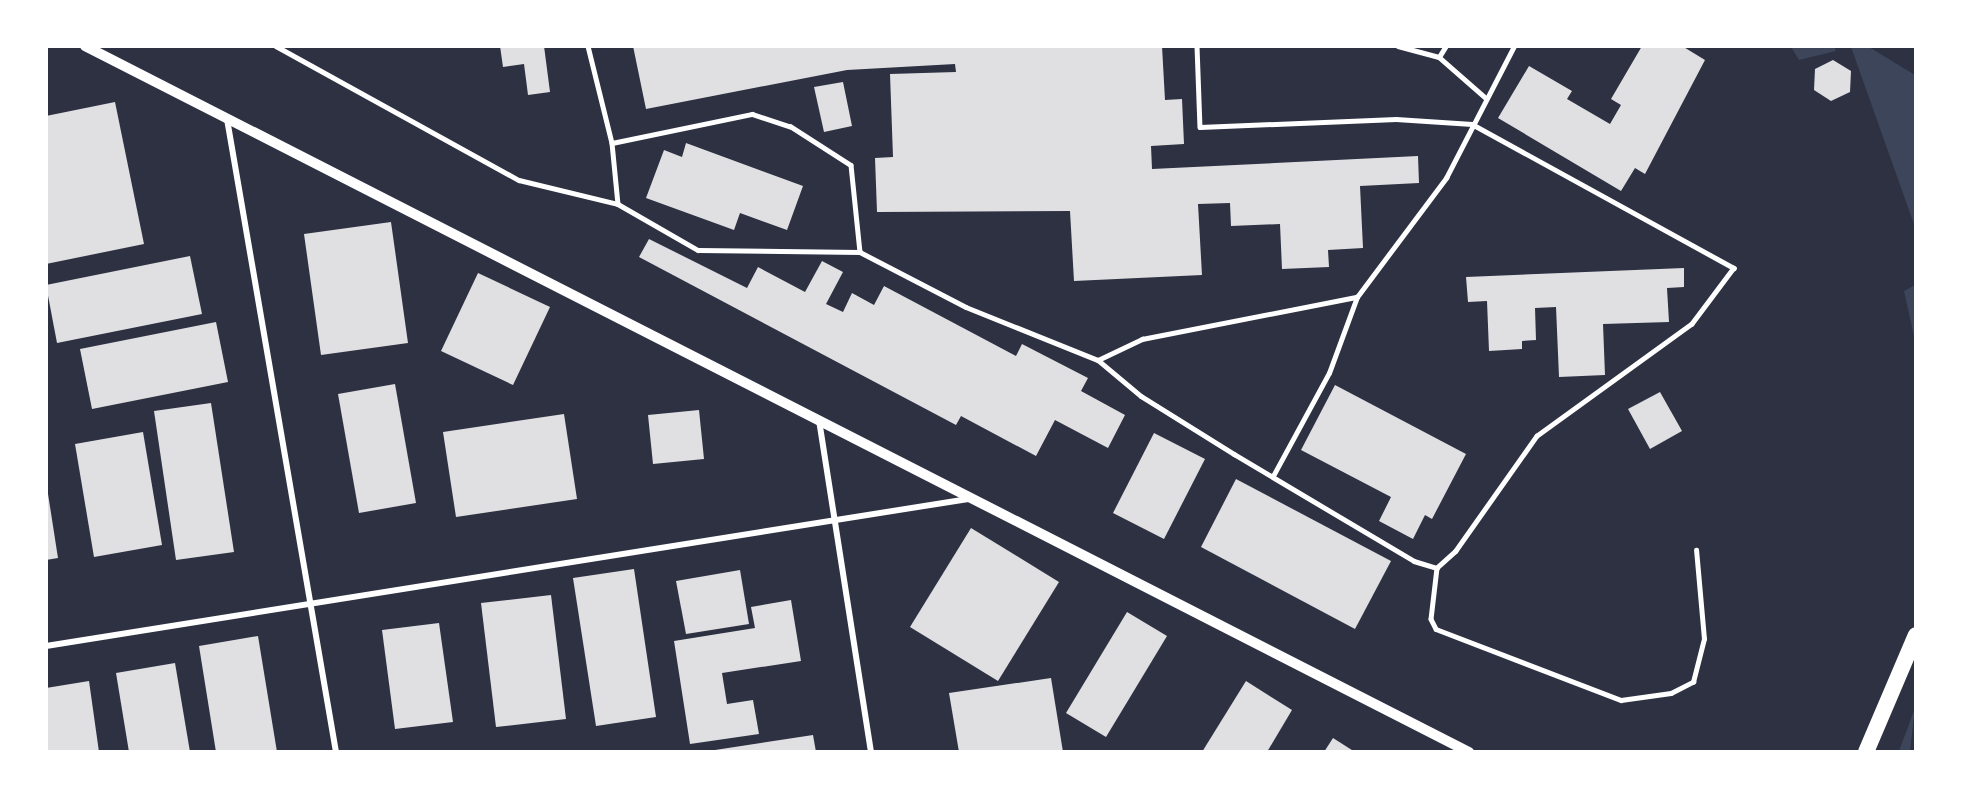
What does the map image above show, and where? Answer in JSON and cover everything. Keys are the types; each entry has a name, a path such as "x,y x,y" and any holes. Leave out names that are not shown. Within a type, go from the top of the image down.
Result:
{"highway":[{"path":"1866,752 1901,678 1916,635"}],"street":[{"path":"85,46 819,418 1469,752"},
{"path":"227,119 336,752"},
{"path":"819,418 871,752"},
{"path":"46,646 311,600 974,498"}],"lane":[{"path":"276,46 519,180 618,204 698,249 860,252 966,307 1098,360 1141,396 1414,561 1437,568"},
{"path":"588,46 612,143 618,204"},
{"path":"1197,46 1200,127 1396,119 1472,124 1734,268 1692,324 1537,436 1456,551 1437,568 1431,619 1436,629 1621,699 1671,693 1693,682 1704,639 1696,550"},
{"path":"1398,46 1439,57 1486,98"},
{"path":"1439,57 1446,46"},
{"path":"1273,476 1329,373 1357,297 1446,178 1514,46"},
{"path":"1556,46 1581,46"},
{"path":"612,143 752,114 790,126 851,165 860,252"},
{"path":"1098,360 1142,339 1357,297"}],"shaded area":[{"path":"1791,47 1834,47 1836,51 1799,60"},
{"path":"1851,47 1869,47 1915,75 1915,227"},
{"path":"1915,285 1915,341 1904,291"},
{"path":"1915,708 1910,751 1899,751"}],"building":[{"path":"500,46 544,46 550,92 528,95 524,64 503,67"},
{"path":"633,46 1162,46 1165,100 1182,99 1184,144 1151,146 1152,169 1418,156 1419,183 1360,186 1363,248 1328,250 1329,267 1282,269 1280,224 1231,226 1230,203 1198,204 1202,275 1074,281 1070,211 877,212 875,158 893,157 890,74 956,72 955,64 847,70 646,109"},
{"path":"1642,46 1682,46 1705,60 1645,174 1635,168 1621,191 1498,118 1529,66 1572,91 1567,99 1610,124 1621,105 1611,99"},
{"path":"1833,60 1851,71 1850,92 1831,101 1814,90 1815,69"},
{"path":"843,82 852,126 824,132 814,87"},
{"path":"115,102 144,244 46,264 46,116"},
{"path":"686,143 803,186 787,230 740,213 734,230 646,198 664,150 682,157"},
{"path":"391,222 408,343 321,355 304,234"},
{"path":"649,239 747,288 758,267 805,292 822,261 843,272 826,304 843,312 852,293 874,305 884,286 1016,356 1022,344 1088,378 1081,391 1125,415 1108,448 1055,420 1036,456 961,416 956,425 639,257"},
{"path":"190,256 202,314 57,343 46,285"},
{"path":"1684,268 1684,287 1667,288 1669,322 1603,324 1605,375 1559,377 1556,307 1535,308 1536,340 1522,341 1522,349 1489,351 1487,301 1468,302 1466,277"},
{"path":"478,273 550,307 513,385 441,351"},
{"path":"216,322 228,382 92,409 80,349"},
{"path":"395,384 416,503 359,513 338,394"},
{"path":"1335,385 1466,454 1432,519 1425,515 1413,539 1379,521 1391,497 1301,450"},
{"path":"1660,392 1682,431 1650,449 1628,409"},
{"path":"211,403 234,552 176,560 154,411"},
{"path":"699,410 704,459 653,464 648,415"},
{"path":"564,414 577,499 456,517 443,432"},
{"path":"143,432 162,545 94,557 75,444"},
{"path":"1154,433 1205,459 1164,539 1113,513"},
{"path":"1236,479 1391,561 1355,629 1201,547"},
{"path":"46,481 58,558 46,560"},
{"path":"971,528 1059,582 998,681 910,627"},
{"path":"634,569 656,717 596,726 573,578"},
{"path":"740,570 749,624 686,634 676,581"},
{"path":"551,595 566,719 496,727 481,603"},
{"path":"791,600 801,661 722,673 727,704 753,700 759,734 690,744 674,641 755,628 751,607"},
{"path":"1127,612 1167,636 1106,737 1066,713"},
{"path":"439,623 453,722 395,729 382,630"},
{"path":"258,636 277,752 216,752 199,646"},
{"path":"175,663 190,752 129,752 116,673"},
{"path":"1051,678 1063,752 959,752 949,693"},
{"path":"89,681 99,752 46,752 46,688"},
{"path":"1246,681 1292,710 1267,752 1202,752"},
{"path":"813,735 816,752 715,752 715,750"},
{"path":"1333,738 1355,752 1324,752"}]}
